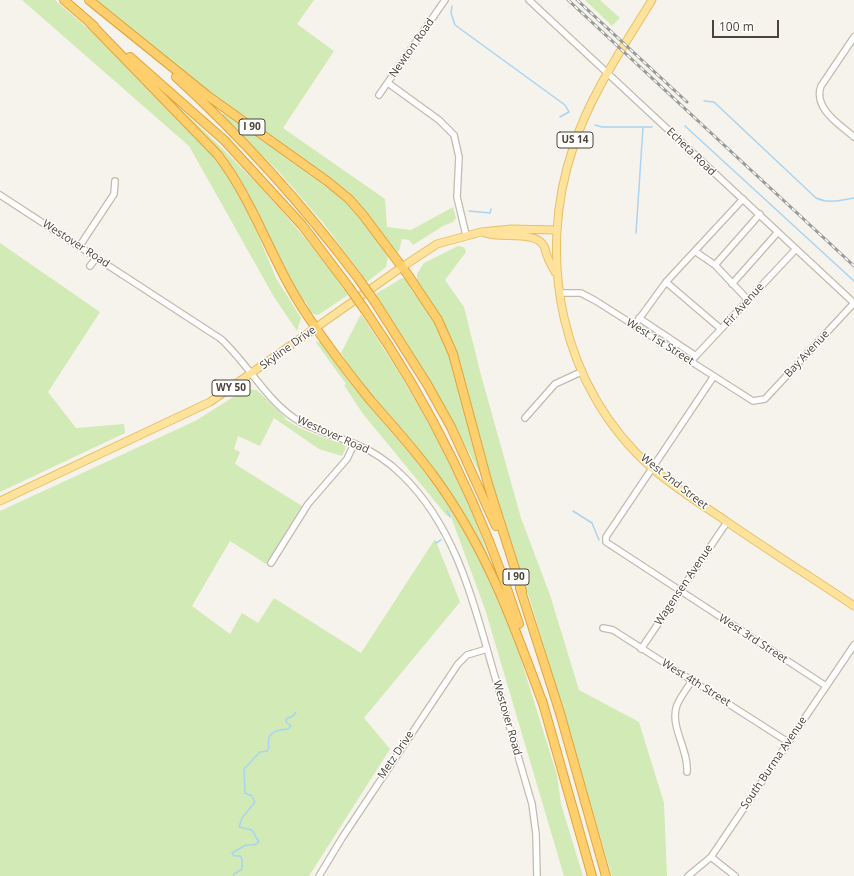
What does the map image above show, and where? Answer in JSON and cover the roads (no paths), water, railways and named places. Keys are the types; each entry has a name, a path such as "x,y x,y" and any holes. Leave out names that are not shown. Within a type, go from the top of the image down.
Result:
{"highway":[{"name":"I 90","path":"64,0 224,140 302,225 348,286 389,345 450,453 477,512 508,590 543,704 592,876"},
{"name":"I 90","path":"87,0 208,96 327,181 349,199 363,214 402,267 438,320 453,354 488,484 560,713 606,876"},
{"name":"I 90","path":"87,0 172,73 243,141 299,203 376,302 427,384 451,427 481,491 522,591"},
{"name":"I 90","path":"90,23 218,155 231,172 246,197 287,285 316,328 370,400 434,475 454,505 483,555 497,584 543,704"}],"main road":[{"name":"US 14","path":"557,230 563,188 574,144 582,124 608,73 652,0"},
{"name":"Skyline Drive","path":"0,501 192,412 210,402 437,244 481,232 511,229 557,230"},
{"name":"West 2nd Street","path":"557,230 556,274 567,331 581,372 607,417 632,448 653,468 687,495 854,606"},
{"path":"481,232 492,236 528,237 539,240 544,246 547,257 556,274"}],"street":[{"name":"Newton Road","path":"379,95 445,0"},
{"name":"Echeta Road","path":"529,0 854,303"},
{"path":"854,37 821,86 818,93 822,107 854,137"},
{"path":"388,83 439,120 454,134 460,157 457,197 466,235"},
{"path":"79,247 114,194 115,181"},
{"name":"Westover Road","path":"0,195 221,339 236,353 273,399 293,417 321,432 354,444 389,464 402,475 426,503 445,532 474,602 532,804 536,834 537,876"},
{"path":"634,326 666,282 696,252 743,199"},
{"path":"715,265 760,214"},
{"path":"732,284 778,232"},
{"name":"Fir Avenue","path":"691,361 796,248"},
{"path":"696,252 715,265 748,300"},
{"path":"90,266 96,258"},
{"path":"666,282 721,329"},
{"name":"West 1st Street","path":"559,293 581,293 753,401 758,401"},
{"name":"Bay Avenue","path":"758,401 765,399 854,303"},
{"path":"639,318 696,356"},
{"path":"525,418 555,384 581,372"},
{"path":"653,468 714,376"},
{"path":"271,563 308,504 347,459 354,444"},
{"name":"West 3rd Street","path":"653,468 606,537 606,542 680,592 826,686"},
{"name":"Wagensen Avenue","path":"642,649 727,522"},
{"name":"West 4th Street","path":"603,628 613,630 788,742"},
{"name":"South Burma Avenue","path":"688,876 711,857 854,645"},
{"name":"Metz Drive","path":"319,876 354,819 458,664 467,655 487,649"},
{"path":"687,772 688,761 676,721 676,714 677,705 692,681"},
{"path":"711,857 735,876"}],"waterway":[{"path":"452,6 451,13 455,25 565,105 569,112 560,117"},
{"path":"704,101 714,102 816,198 826,201 854,198"},
{"path":"595,125 602,127 652,127"},
{"path":"685,126 854,281"},
{"path":"636,233 643,127"},
{"path":"469,211 490,213 491,209"},
{"path":"447,511 450,517"},
{"path":"573,511 592,523 599,540"},
{"path":"436,543 441,540"},
{"path":"234,876 234,874 242,869 242,859 240,856 234,856 232,853 246,845 254,845 259,842 252,830 239,827 242,818 255,802 252,796 245,793 244,769 260,752 267,751 269,747 269,738 272,733 275,731 288,729 291,726 286,722 286,719 293,716 296,712"}],"railway":[{"path":"568,0 854,266"},
{"path":"577,0 687,102"}]}
